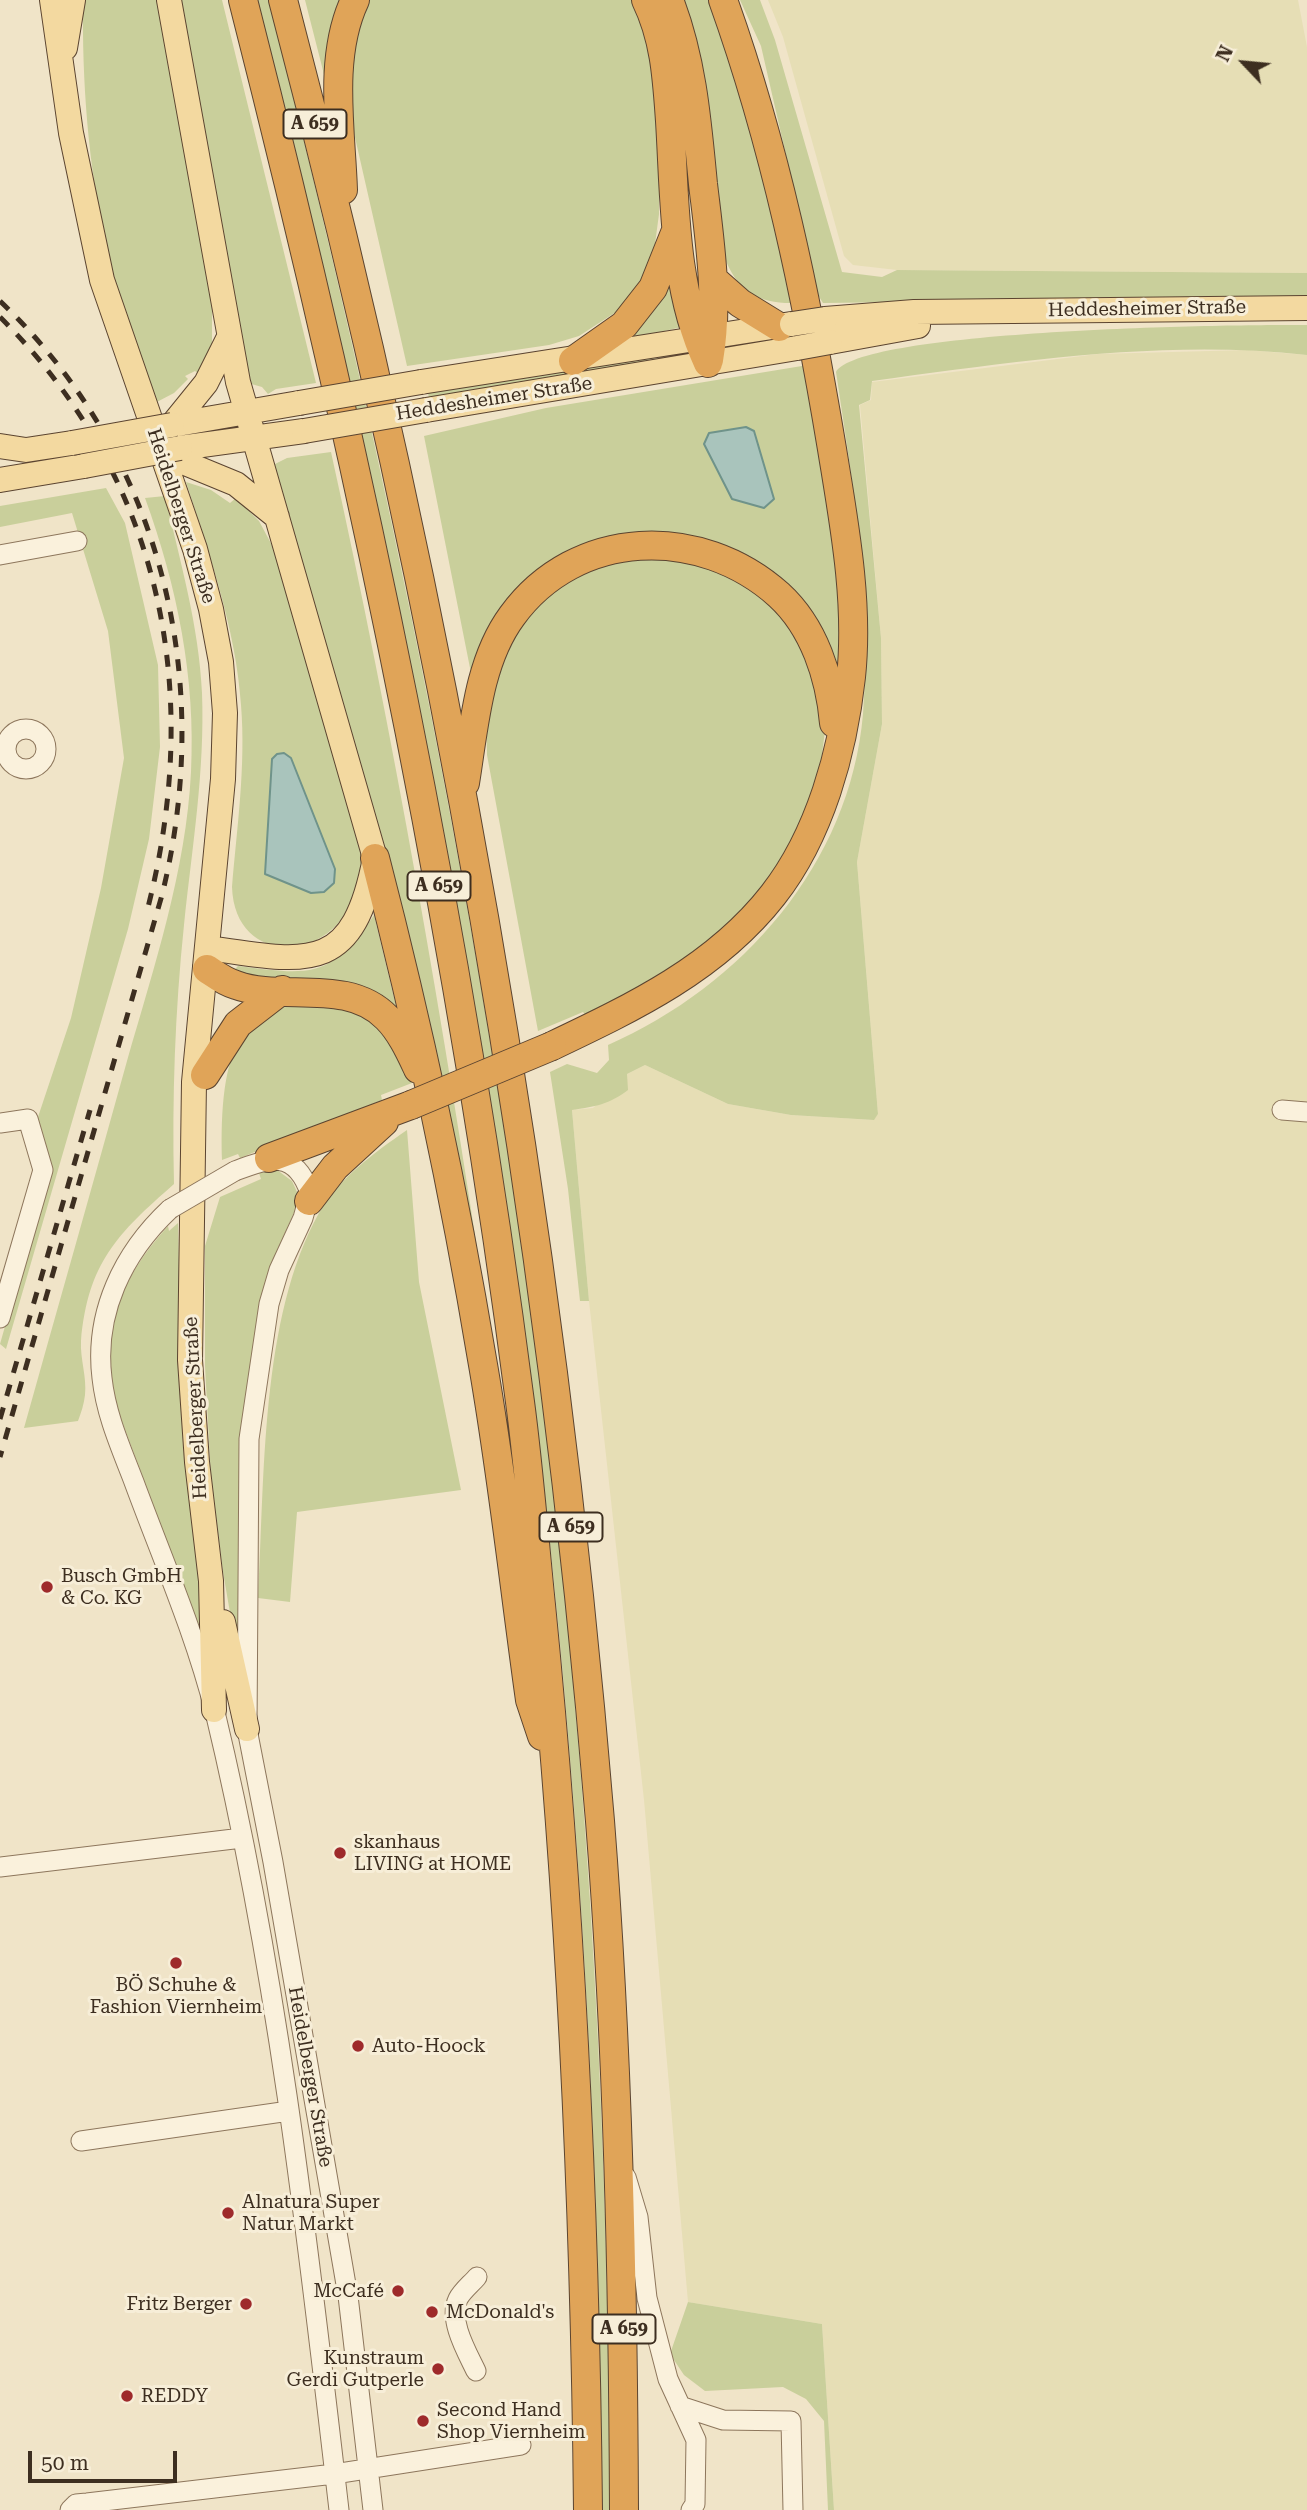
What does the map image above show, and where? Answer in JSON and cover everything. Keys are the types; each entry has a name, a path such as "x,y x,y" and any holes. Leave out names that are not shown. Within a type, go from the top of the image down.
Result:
{"highway":[{"name":"A 659","path":"243,0 305,243 370,534 419,773 482,1131 521,1408 559,1785 578,2070 586,2324 588,2510"},
{"name":"A 659","path":"283,0 345,249 407,527 462,800 533,1225 558,1408 600,1829 618,2148 624,2312 624,2510"},
{"path":"345,249 340,79 346,29 355,0"},
{"path":"646,0 666,63 676,230 688,313 706,347"},
{"path":"669,0 680,30 693,88 714,280 706,347"},
{"path":"270,1158 414,1106 552,1046 639,1005 696,970 740,933 774,894 804,846 823,801 837,752 851,676 845,539 818,368 794,252 743,57 723,0"},
{"path":"573,361 624,325 653,288 676,230"},
{"path":"714,280 740,303 789,333"},
{"path":"462,800 480,692 498,638 531,594 559,572 590,556 623,546 660,544 702,550 746,570 780,596 806,630 822,664 831,697 837,752"},
{"path":"375,858 415,1012 414,1106"},
{"path":"208,958 237,986 341,996 368,1004 387,1017 407,1045 414,1106 483,1363 530,1700 559,1785"},
{"path":"205,1075 238,1024 282,990"},
{"path":"309,1201 335,1167 414,1106"}],"main road":[{"name":"Heidelberger Straße","path":"52,0 61,73 102,280 195,549 211,609 221,662 225,713 223,779 208,958 194,1082 191,1234 190,1360 197,1462 211,1581"},
{"name":"Heidelberger Straße","path":"61,73 72,0"},
{"path":"169,0 229,337 276,517 375,858 368,898 359,919 345,936 327,949 306,957 284,959 208,958"},
{"name":"Heddesheimer Straße","path":"0,446 26,450 72,443 179,445 304,431 426,410 706,347 789,333 987,313 1076,308 1307,308"},
{"path":"0,480 153,454 179,445 229,337"},
{"name":"Heddesheimer Straße","path":"179,445 247,411 421,382 573,361 706,347"},
{"path":"179,445 236,484 276,517"},
{"name":"Heidelberger Straße","path":"191,1234 205,1075 208,958"},
{"path":"211,1581 229,1646 247,1729"},
{"path":"211,1581 214,1710"}],"street":[{"path":"0,555 77,541"},
{"path":"1282,1110 1307,1112"},
{"path":"0,1123 27,1119 43,1170 0,1318"},
{"path":"270,1158 287,1164 302,1177 310,1193 309,1201"},
{"name":"Heidelberger Straße","path":"270,1158 235,1171 163,1215 130,1254 111,1292 102,1332 102,1376 109,1416 170,1576 214,1710 242,1838 289,2111 338,2510"},
{"name":"Heidelberger Straße","path":"309,1201 279,1270 269,1304 249,1439 247,1729 273,1862 348,2296 373,2510"},
{"path":"0,1867 242,1838"},
{"path":"81,2141 289,2111"},
{"path":"618,2148 638,2217 647,2298 668,2379 696,2440 695,2504 691,2510"},
{"path":"476,2371 463,2344 456,2304 477,2277"},
{"path":"680,2406 723,2420 791,2421 793,2510"},
{"path":"70,2510 76,2504 334,2474 522,2445"}],"shaded area":[{"path":"768,0 1298,0 1307,47 1307,273 897,270 853,265 844,256 783,37"},
{"path":"1247,350 1307,355 1307,2510 834,2510 822,2324 688,2302 644,1800 589,1301 572,1110 593,1108 627,1074 645,1065 728,1104 791,1115 873,1120 878,1114 857,862 882,724 881,638 860,405 871,400 872,382 1098,354"}],"green space":[{"path":"83,0 159,0 212,299 212,348 200,375 195,371 185,376 188,379 174,393 153,404 116,285 100,215 87,123"},
{"path":"179,0 222,0 316,383 276,389 268,394 262,387 248,383"},
{"path":"257,0 269,0 313,177 393,531 464,888 522,1248 561,1563 585,1833 601,2103 610,2510 602,2510 594,2143 572,1777 535,1411 511,1229 459,916 408,653 321,260"},
{"path":"305,0 345,0 329,94"},
{"path":"368,0 636,0 650,35 659,148 659,214 655,244 644,275 633,294 616,312 579,336 549,345 407,366 354,133 349,89 354,38"},
{"path":"681,0 713,0 722,20 795,303 762,299 753,294 737,281 726,261"},
{"path":"740,0 760,0 775,40 842,272 882,277 897,270 1307,273 1307,297 823,303 818,295 761,46"},
{"path":"669,273 682,327 621,341"},
{"path":"1307,325 1307,355 1253,351 1143,351 1034,360 872,381 870,400 859,405 881,638 882,724 857,862 878,1114 874,1120 791,1115 728,1104 645,1065 627,1074 628,1090 615,1099 572,1110 589,1301 580,1301 568,1189 550,1072 567,1064 597,1073 609,1060 608,1045 657,1020 703,989 744,954 781,914 812,869 837,821 854,769 863,714 865,628 859,542 836,372 861,358 911,346 979,338 1136,328"},
{"path":"685,351 674,356 429,398 428,393"},
{"path":"808,365 834,516 842,679 730,550 572,554 471,673 424,436 546,408"},
{"path":"331,452 376,666 416,881 487,1314 273,465 287,458"},
{"path":"186,482 211,490 230,503 236,498 259,521 274,549 361,851 357,889 343,917 323,936 300,946 275,946 254,936 239,917 232,887 242,751 238,677 220,592"},
{"path":"106,488 125,523 158,665 160,747 149,839 128,929 6,1349 0,1344 50,1168 37,1120 71,1018 101,888 124,758 108,631 72,513 0,527 0,506"},
{"path":"165,496 188,594 202,693 200,780 176,1022 174,1184 121,1235 98,1270 90,1291 81,1341 85,1395 78,1421 24,1428 158,954 183,846 192,737 187,667 175,599 145,498"},
{"path":"692,559 756,587 807,648 825,731 814,792 793,842 753,899 720,935 667,972 586,1016 583,1012 538,1031 487,755 486,712 511,636 556,587 611,560"},
{"path":"374,915 396,1006 383,999 241,976 233,971 238,966 283,971 317,968 345,952"},
{"path":"284,1002 333,1007 364,1017 388,1040 412,1083 381,1095 382,1100 240,1158 238,1154 222,1160 226,1079 235,1049 251,1028"},
{"path":"407,1130 419,1282 461,1490 297,1512 290,1602 258,1598 269,1400 286,1301 300,1255 319,1213 337,1188 370,1157"},
{"path":"273,1167 292,1181 298,1194 296,1208 272,1262 241,1449 238,1659 211,1479 205,1366 205,1246 220,1197 261,1179 259,1173"},
{"path":"178,1223 183,1446 207,1648 118,1411 111,1358 112,1334 125,1290 150,1247 168,1226 169,1231"},
{"path":"688,2302 822,2324 834,2510 828,2510 824,2421 806,2399 783,2387 705,2391 684,2375 670,2354"}],"water":[{"path":"746,427 754,431 774,499 764,508 732,499 704,444 709,433"},
{"path":"284,753 291,758 335,869 334,883 324,892 311,893 265,874 272,759 277,754"}],"railway":[{"path":"0,301 56,362 102,429 137,501 162,576 177,654 182,734 177,814 162,895 0,1457"},
{"path":"0,317 56,381 100,449 134,520 156,595 169,672 171,752 163,833 146,915"},
{"path":"0,1419 90,1110"}],"place":[{"name":"Busch GmbH & Co. KG","path":"47,1587"},
{"name":"skanhaus LIVING at HOME","path":"340,1853"},
{"name":"BÖ Schuhe & Fashion Viernheim","path":"176,1963"},
{"name":"Auto-Hoock","path":"358,2046"},
{"name":"Alnatura Super Natur Markt","path":"228,2213"},
{"name":"McCafé","path":"398,2291"},
{"name":"Fritz Berger","path":"246,2304"},
{"name":"McDonald's","path":"432,2312"},
{"name":"Kunstraum Gerdi Gutperle","path":"438,2369"},
{"name":"REDDY","path":"127,2396"},
{"name":"Second Hand Shop Viernheim","path":"423,2421"}]}
